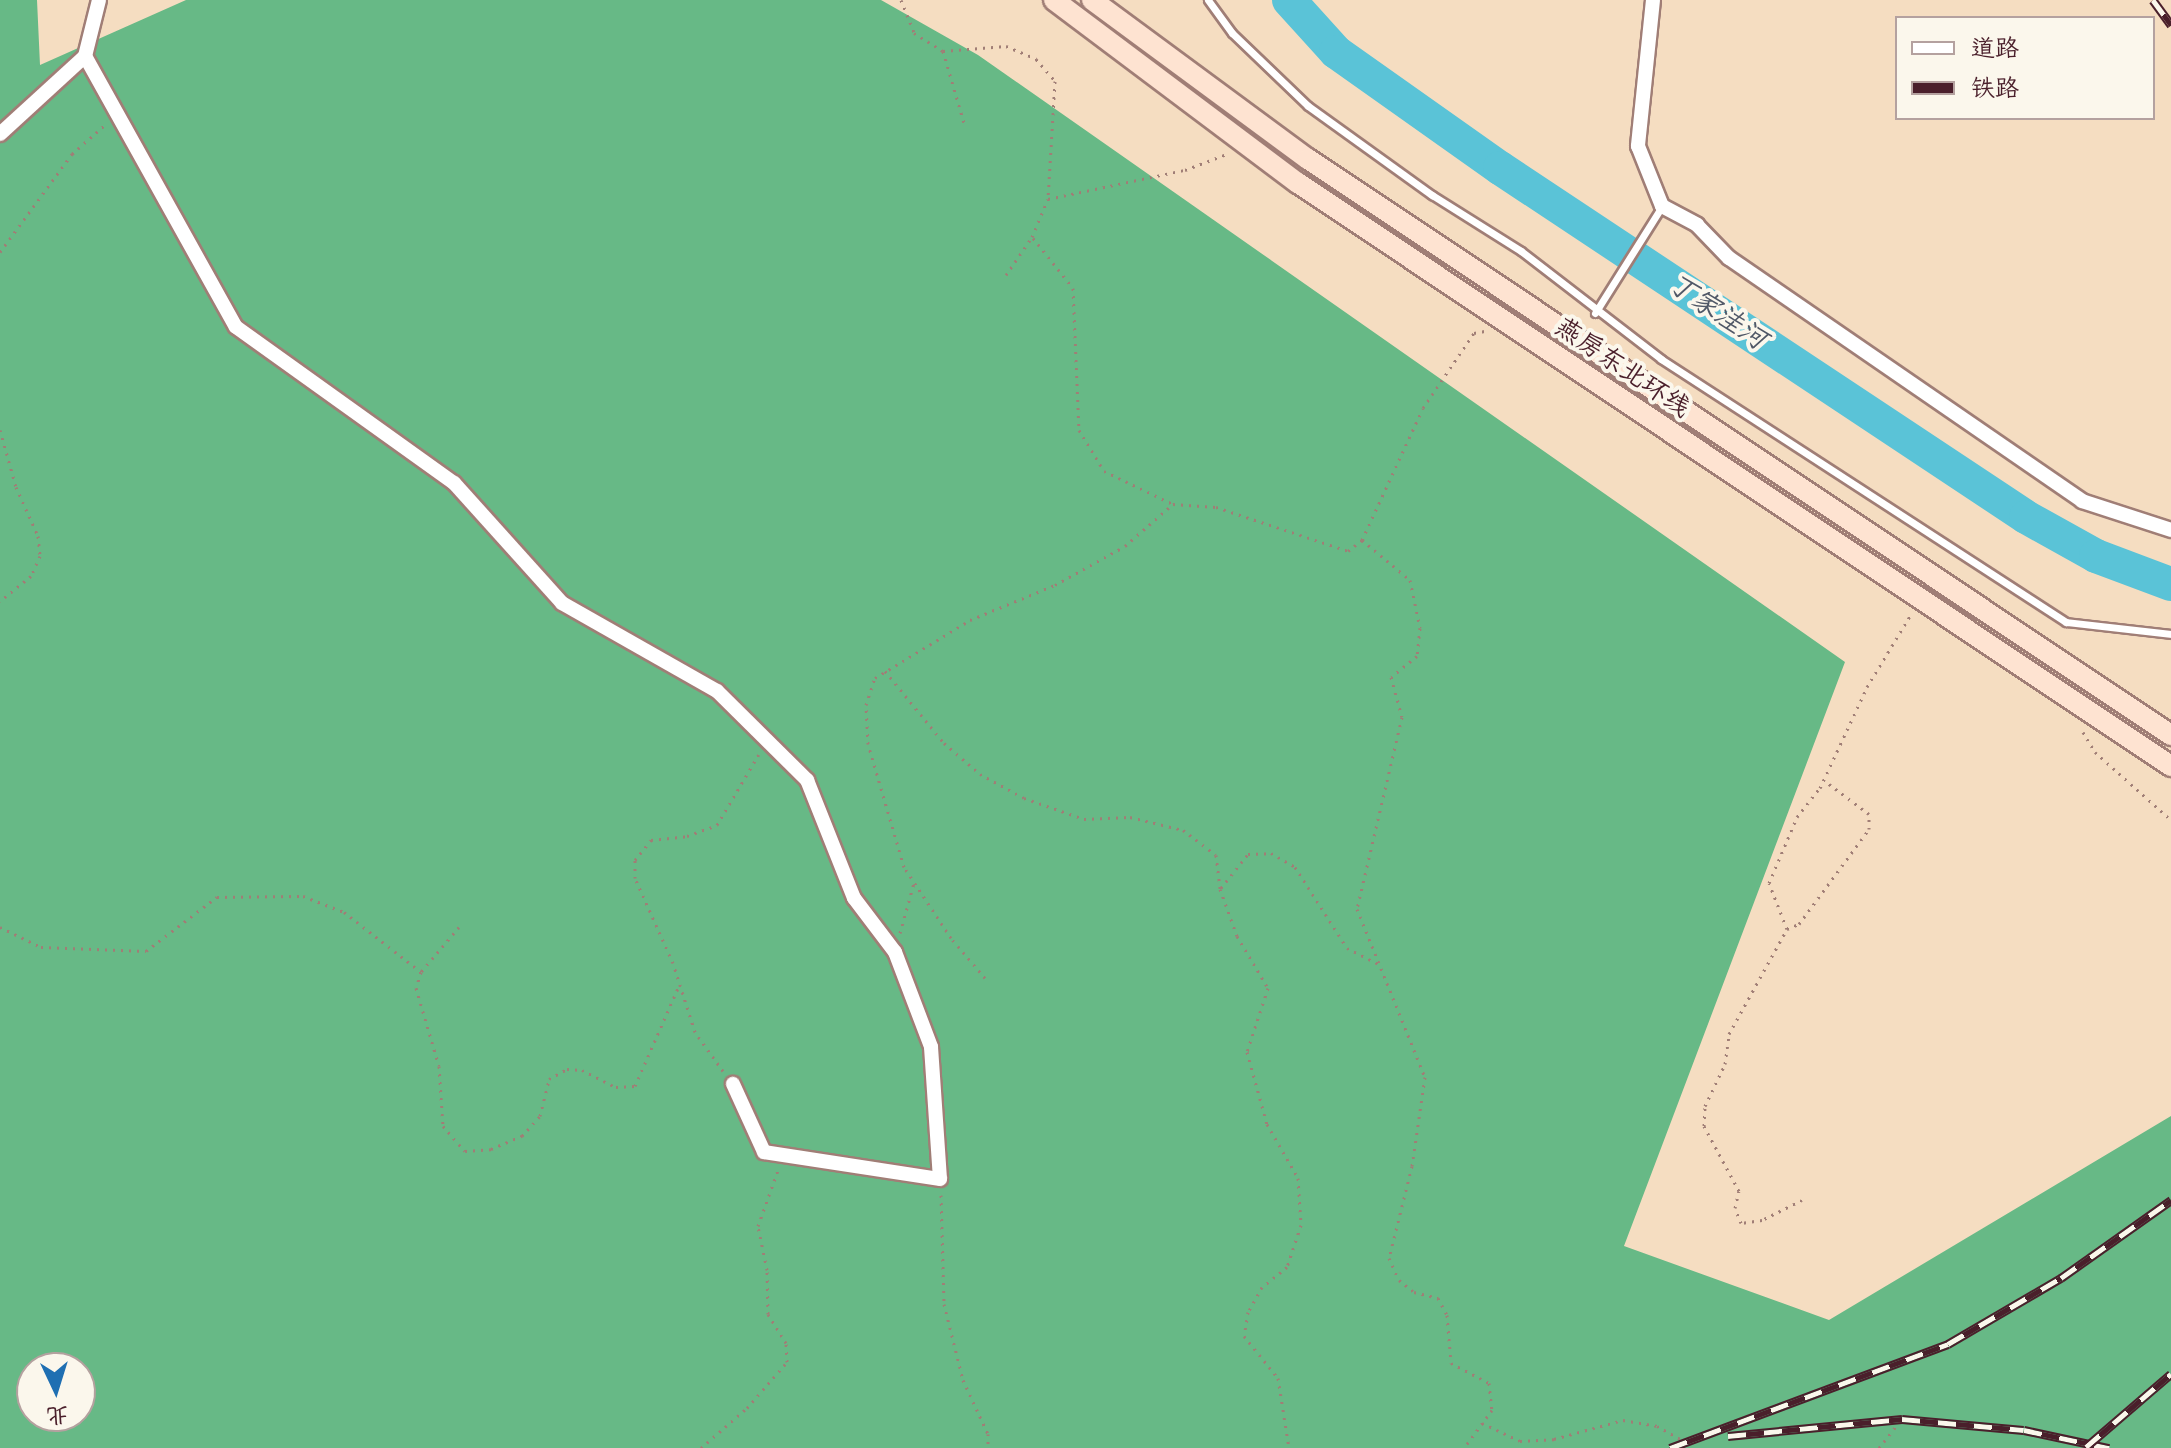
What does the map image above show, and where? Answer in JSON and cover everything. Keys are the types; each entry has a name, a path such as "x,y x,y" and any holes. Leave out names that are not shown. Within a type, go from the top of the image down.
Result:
{"main road":[{"name":"燕房东北环线","path":"1054,0 1298,183 2171,766"},
{"name":"燕房东北环线","path":"1092,0 1308,159 2171,735"}],"street":[{"path":"0,134 85,56 99,0"},
{"path":"1653,0 1638,146 1662,206 1697,225 1729,258 2082,501 2171,530"},
{"path":"85,56 236,327 454,483 562,603 717,691 807,780 854,898 895,952 931,1047 940,1179 764,1152 733,1084"}],"lane":[{"path":"1208,0 1232,33 1308,106 1432,195 1521,251 1595,313 2066,622 2171,634"},
{"path":"1595,313 1662,206"}],"path":[{"path":"901,0 914,33 943,51 1006,46 1036,59 1055,81 1048,199 1032,237 1006,275"},
{"path":"943,51 965,126"},
{"path":"0,252 72,154 117,114"},
{"path":"1048,199 1185,170 1241,149"},
{"path":"1032,237 1073,288 1079,430 1104,471 1173,504 1216,507 1348,551 1362,540 1423,408 1474,333 1489,330"},
{"path":"0,430 16,487 38,536 40,556 31,576 0,601"},
{"path":"985,978 904,867 868,744 866,705 875,678 970,620 1055,585 1125,546 1173,504"},
{"path":"1362,540 1410,580 1420,628 1417,656 1391,677 1402,717 1358,887 1357,909 1425,1077 1412,1166 1389,1258 1399,1280 1414,1292 1438,1298 1447,1315 1451,1363 1489,1383 1492,1410 1464,1448"},
{"path":"1787,929 1769,883 1797,817 1824,780 1867,687 1913,611"},
{"path":"885,671 944,743 980,774 1024,798 1084,819 1130,817 1183,830 1216,855 1220,889 1237,936 1268,988 1247,1052 1267,1124 1298,1178 1301,1225 1287,1267 1262,1287 1248,1312 1244,1336 1278,1378 1289,1448"},
{"path":"733,1084 695,1032 635,878 635,860 651,840 687,836 717,825 767,740"},
{"path":"1802,1200 1762,1220 1741,1223 1735,1208 1739,1191 1704,1126 1705,1106 1725,1064 1729,1034 1787,929 1799,924 1869,829 1869,814 1824,780"},
{"path":"1220,889 1248,854 1271,853 1295,867 1347,948 1381,965"},
{"path":"895,952 914,883"},
{"path":"0,927 41,947 146,951 217,897 303,896 344,912 421,972"},
{"path":"459,927 421,972 416,988 439,1066 443,1126 465,1151 491,1149 522,1136 540,1116 549,1079 567,1069 582,1070 616,1087 635,1086 679,986"},
{"path":"701,1448 787,1362 786,1343 768,1314 767,1270 758,1226 783,1155"},
{"path":"940,1179 944,1304 963,1380 988,1434 988,1448"},
{"path":"1879,1448 1902,1419"},
{"path":"1482,1423 1520,1441 1554,1439 1623,1420 1657,1426 1686,1442"}],"green space":[{"path":"0,0 37,0 40,65 186,0 881,0 978,55 1845,662 1624,1246 1829,1320 2171,1116 2171,1448 0,1448"}],"waterway":[{"name":"丁家洼河","path":"1289,0 1336,52 1500,168 2026,517 2096,556 2171,584"}],"railway":[{"path":"2153,0 2171,25"},
{"path":"1670,1448 1948,1344 2061,1278 2171,1200"},
{"path":"2086,1447 2171,1374"},
{"path":"1728,1436 1902,1419 2024,1430 2109,1448"}]}
